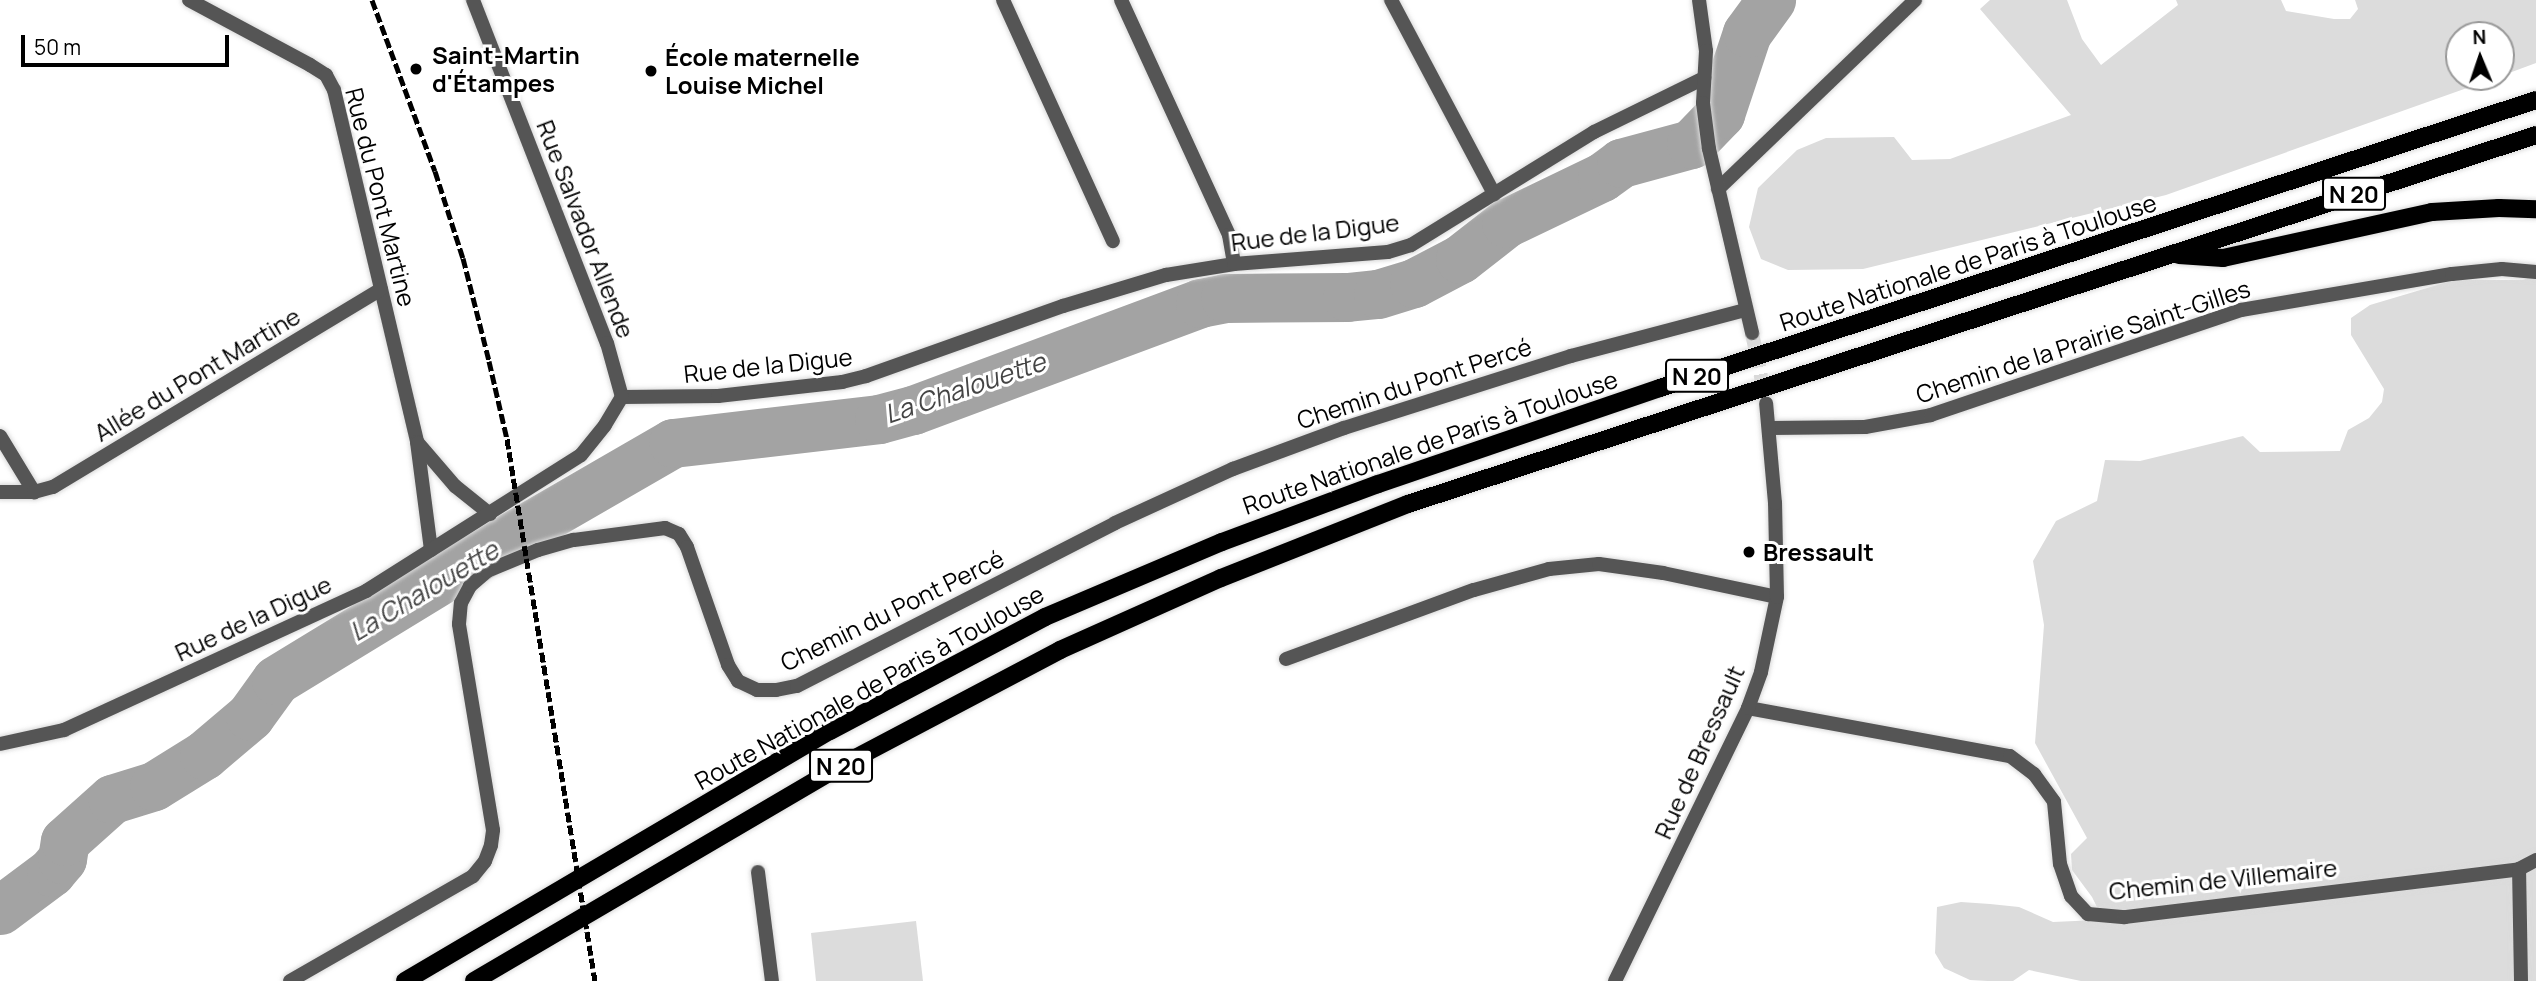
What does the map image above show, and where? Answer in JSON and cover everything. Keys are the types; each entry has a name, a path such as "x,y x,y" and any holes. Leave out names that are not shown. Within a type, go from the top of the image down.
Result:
{"main road":[{"name":"Route Nationale de Paris à Toulouse","path":"405,981 830,730 1045,617 1222,542 1378,484 1660,388 2536,100"},
{"name":"N 20","path":"474,981 848,762 1060,650 1221,578 1408,504 2536,135"},
{"path":"2172,254 2223,258 2432,212 2536,209"}],"street":[{"name":"Rue du Pont Martine","path":"189,0 326,75 334,90 417,442 431,550"},
{"name":"Rue Salvador Allende","path":"473,0 607,343 622,397"},
{"path":"1003,0 1113,241"},
{"path":"1121,0 1229,235 1234,264"},
{"path":"1391,0 1494,194"},
{"path":"1699,0 1706,51 1703,103 1709,149 1752,333"},
{"path":"1718,189 1915,0"},
{"name":"Rue de la Digue","path":"0,744 64,730 366,591 581,455 605,425 622,397 718,396 842,382 1076,302 1166,275 1234,264 1388,252 1411,245 1594,132 1704,78"},
{"name":"Chemin de la Prairie Saint-Gilles","path":"1771,428 1865,428 1931,415 2241,310 2452,274 2534,271"},
{"name":"Allée du Pont Martine","path":"0,492 34,492 53,487 381,289"},
{"name":"Chemin du Pont Percé","path":"290,981 473,876 485,861 491,845 492,830 459,624 461,603 470,586 488,571 538,550 574,540 665,528 679,534 687,547 728,665 738,681 757,690 797,686 1115,523 1233,469 1343,428 1558,360 1745,310"},
{"name":"Rue de Bressault","path":"1615,981 1748,708 1761,672 1777,597 1771,428 1766,403"},
{"path":"0,436 34,492"},
{"name":"Rue du Pont Martine","path":"417,442 455,486 490,514"},
{"path":"1286,659 1474,590 1549,569 1599,564 1663,573 1777,597"},
{"name":"Chemin de Villemaire","path":"1748,708 2010,756 2034,774 2054,802 2060,864 2071,896 2088,914 2126,917 2519,869"},
{"path":"2521,981 2519,869 2536,860"},
{"path":"758,872 772,981"}],"shaded area":[{"path":"1990,0 2067,0 2082,39 2101,65 2178,5 2176,0 2281,0 2286,11 2350,19 2358,9 2355,0 2536,0 2536,63 2515,71 2515,21 2445,21 2445,91 2459,91 2166,195 1863,269 1788,270 1761,259 1749,227 1758,188 1797,150 1826,138 1894,137 1912,160 1950,159 2071,115 1980,9"},
{"path":"2536,275 2536,981 2081,981 2029,970 2013,981 1988,981 1970,980 1944,968 1935,953 1937,907 1961,902 1990,904 2019,907 2053,922 2097,920 2099,911 2092,897 2072,870 2071,854 2087,838 2035,743 2044,625 2033,561 2056,521 2097,501 2105,460 2140,461 2243,436 2260,452 2340,451 2348,430 2369,418 2382,402 2384,389 2351,335 2351,318 2370,305 2454,280 2523,280"},
{"path":"916,921 923,981 816,981 811,933"}],"waterway":[{"name":"La Chalouette","path":"0,910 51,872 62,859 65,841 112,799 154,786 204,755 250,716 276,680 505,540 673,443 879,419 913,410 1200,303 1225,298 1347,297 1378,294 1414,283 1460,259 1506,223 1602,177 1621,163 1691,144 1720,114 1747,33 1771,0"}],"tunnel":[{"path":"1752,333 1765,396"}],"railway":[{"path":"372,0 435,171 463,258 507,439 595,981"}],"place":[{"name":"Saint-Martin d'Étampes","path":"416,69"},
{"name":"École maternelle Louise Michel","path":"651,71"},
{"name":"Bressault","path":"1749,552"}]}
